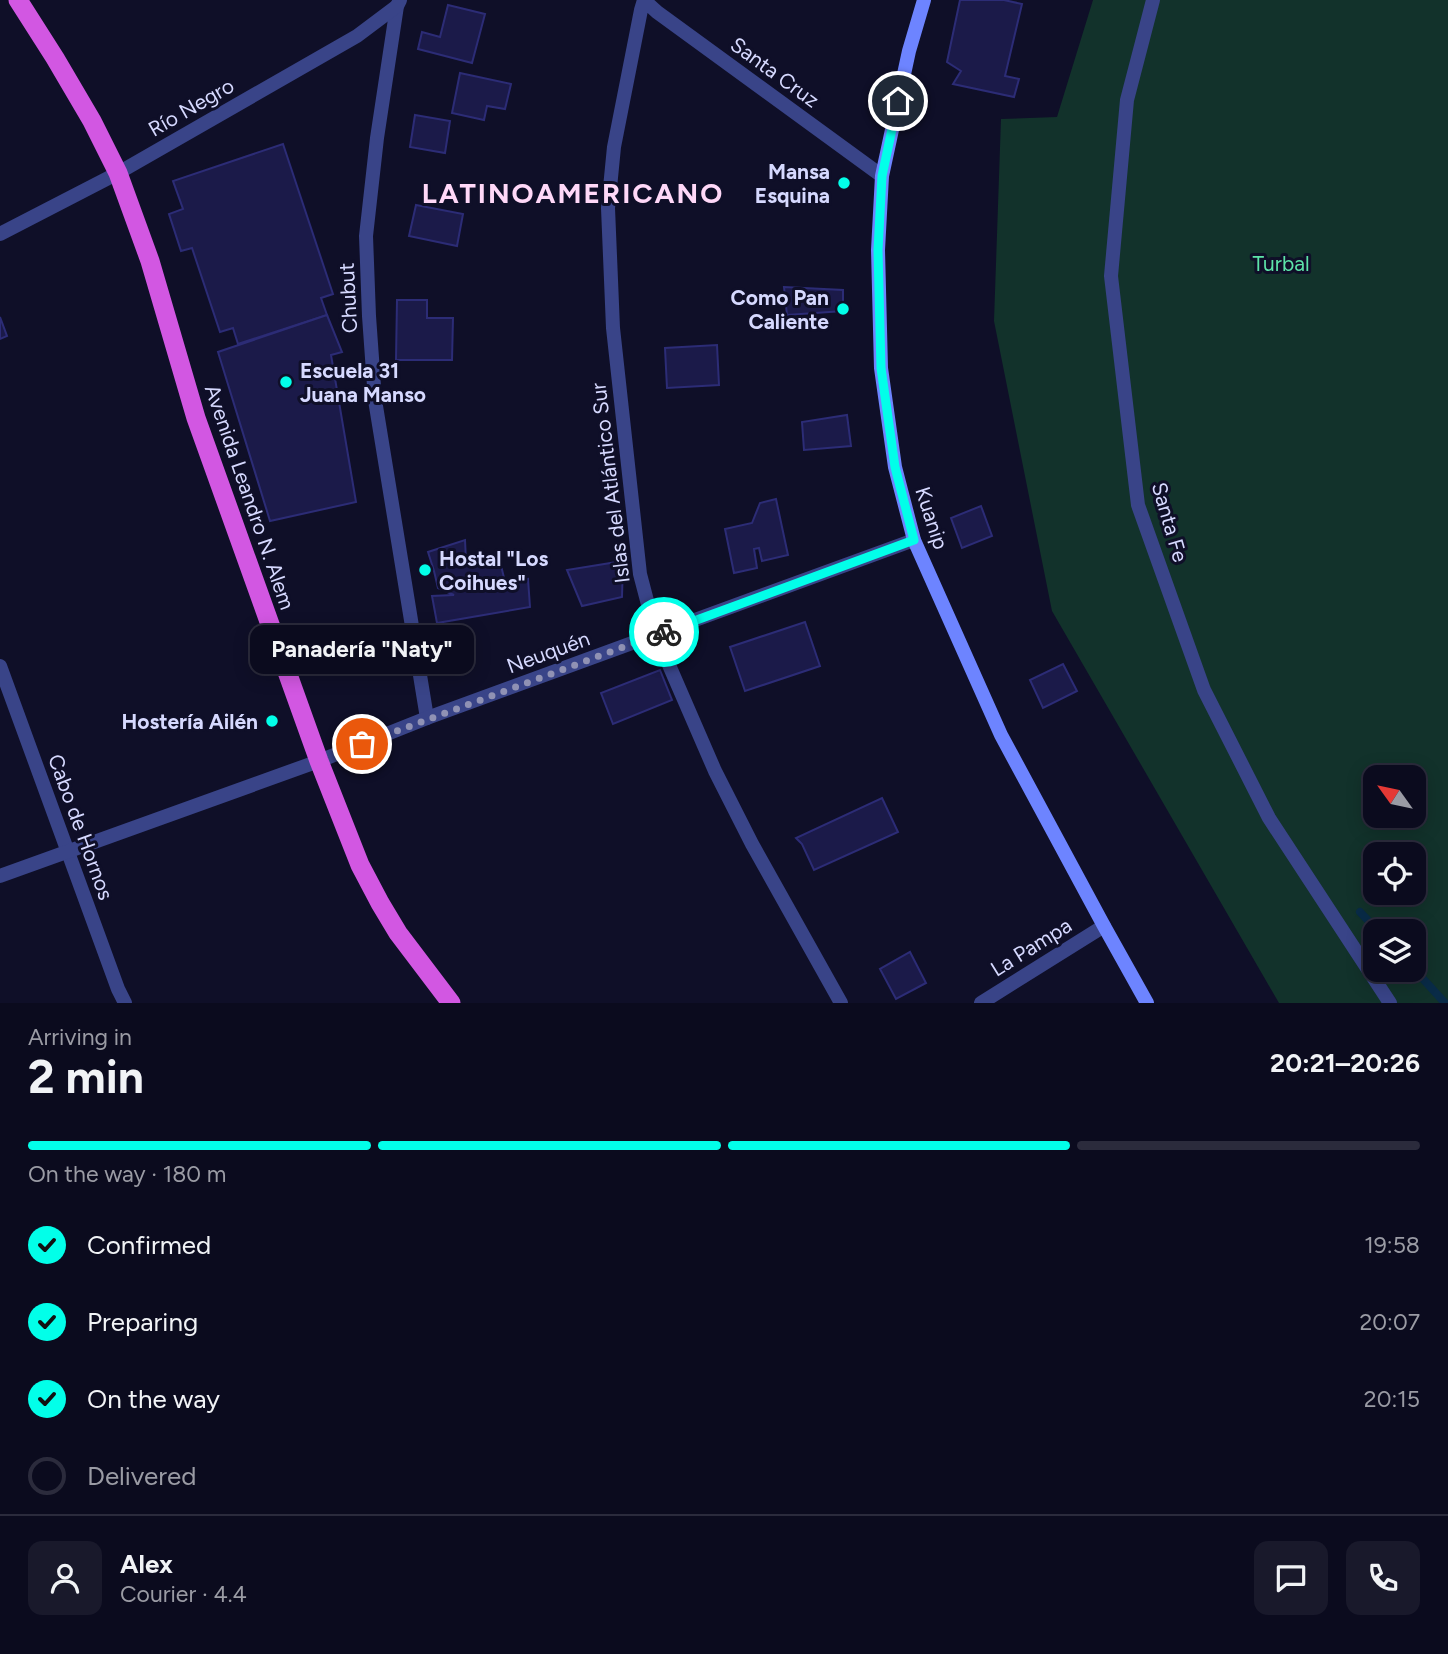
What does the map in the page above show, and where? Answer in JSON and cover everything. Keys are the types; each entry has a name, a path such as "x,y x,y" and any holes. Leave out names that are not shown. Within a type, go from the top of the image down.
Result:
{"highway":[{"name":"Avenida Leandro N. Alem","path":"18,0 92,121 118,173 150,261 196,418 319,761 360,864 398,933 451,1003"}],"main road":[{"name":"Kuanip","path":"924,0 909,51 882,176 878,250 881,368 895,467 914,540 1001,735 1147,1003"}],"street":[{"name":"Santa Cruz","path":"644,0 882,176"},
{"name":"Islas del Atlántico Sur","path":"644,0 614,147 608,208 613,328 640,574 656,635 715,771 752,844 841,1003"},
{"name":"Santa Fe","path":"1153,0 1127,100 1111,276 1138,505 1204,690 1269,818 1390,1003"},
{"name":"Río Negro","path":"0,234 118,173 356,36 399,3"},
{"name":"Chubut","path":"399,3 377,138 366,236 369,316 375,400 427,718"},
{"name":"Neuquén","path":"0,876 319,761 427,718 914,540"},
{"name":"Cabo de Hornos","path":"0,666 125,1003"},
{"name":"La Pampa","path":"981,1003 1104,926"}],"green space":[{"name":"Turbal","path":"1093,0 1448,0 1448,1003 1279,1003 1052,611 994,321 1001,119 1057,117"}],"building":[{"path":"960,0 1004,0 1022,4 1005,76 1019,79 1014,97 953,84 961,71 947,62"},
{"path":"448,5 485,14 472,63 418,49 422,32 440,37"},
{"path":"460,73 511,84 505,109 487,106 484,120 452,113"},
{"path":"415,115 450,121 445,153 410,147"},
{"path":"283,144 333,294 321,298 327,315 238,344 233,328 220,332 192,248 181,251 169,214 183,209 173,181"},
{"path":"416,205 463,214 457,246 409,236"},
{"path":"784,287 843,290 843,311 787,315"},
{"path":"397,300 427,300 427,318 453,318 452,360 396,360"},
{"path":"327,315 342,352 331,355 356,502 270,521 218,352"},
{"path":"0,317 7,336 0,339"},
{"path":"717,345 719,385 667,388 665,348"},
{"path":"847,415 851,446 804,450 802,422"},
{"path":"776,499 788,555 762,561 759,548 754,549 757,568 734,573 725,529 752,523 760,503"},
{"path":"981,506 992,536 962,548 951,518"},
{"path":"465,540 466,561 498,553 505,582 528,579 530,607 437,623 432,596 454,595 438,588 428,552"},
{"path":"623,561 622,597 582,606 567,570"},
{"path":"805,622 820,666 745,691 730,647"},
{"path":"1063,664 1077,691 1043,708 1030,680"},
{"path":"660,670 672,700 613,724 601,693"},
{"path":"882,798 898,832 814,870 802,844 796,838"},
{"path":"910,952 926,983 896,999 880,969"}],"waterway":[{"path":"1360,912 1367,919"},
{"path":"1426,982 1445,1003"}],"way so far":[{"path":"362,744 664,632"}],"place":[{"name":"Mansa Esquina","path":"844,183"},
{"name":"Como Pan Caliente","path":"843,309"},
{"name":"Escuela 31 Juana Manso","path":"286,382"},
{"name":"Hostal \"Los Coihues\"","path":"425,570"},
{"name":"Hostería Ailén","path":"272,721"},
{"name":"Panadería \"Naty\"","path":"362,744"}],"district":[{"name":"LATINOAMERICANO","path":"573,193"}],"route":[{"path":"664,632 914,540 895,467 881,368 878,250 882,176 898,101"}]}
